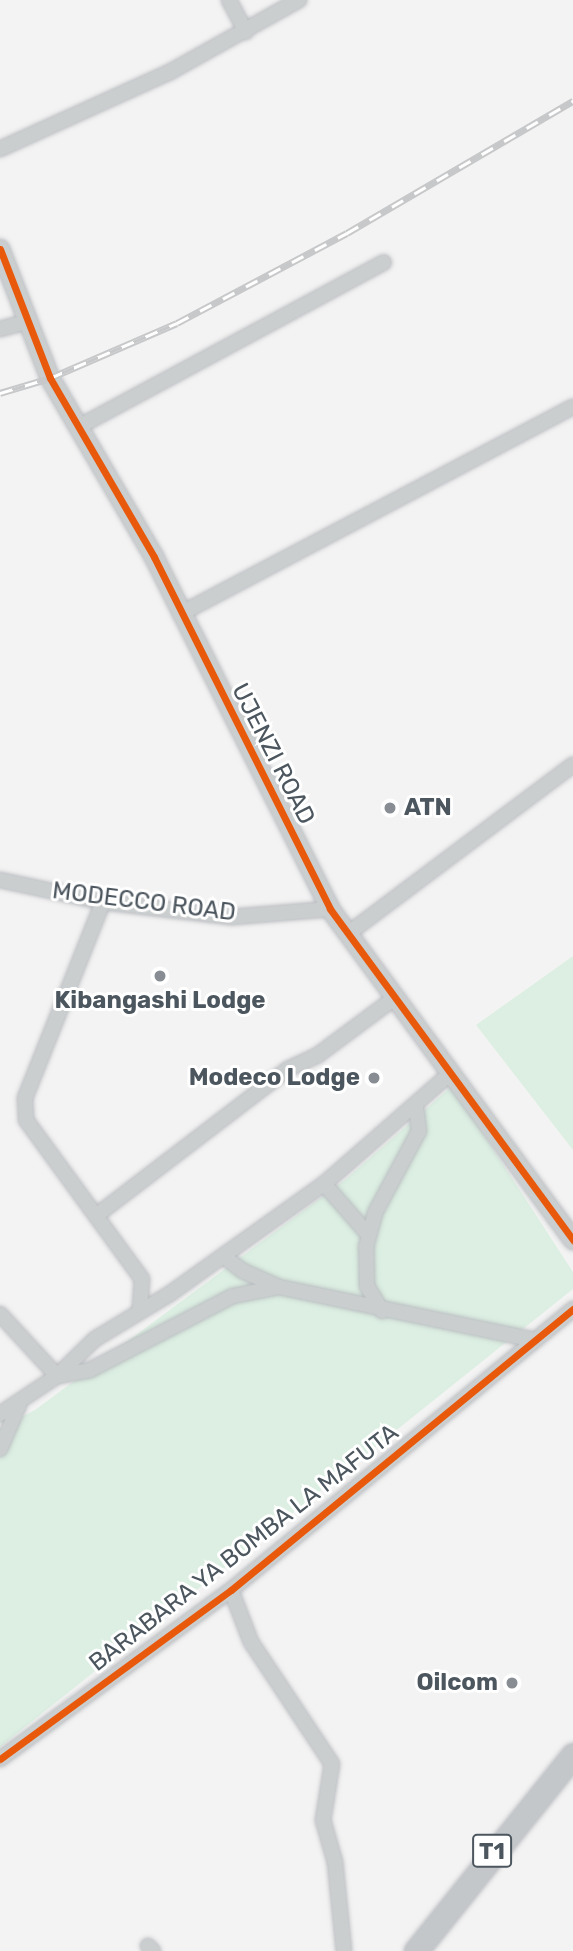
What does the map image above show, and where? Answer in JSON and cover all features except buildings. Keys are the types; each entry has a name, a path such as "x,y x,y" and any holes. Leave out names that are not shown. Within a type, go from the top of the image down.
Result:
{"highway":[{"name":"T1","path":"416,1951 573,1755"}],"street":[{"path":"229,0 246,32"},
{"path":"0,149 246,32 299,0"},
{"name":"UJENZI ROAD","path":"0,249 50,378 80,426 180,614 330,909 573,1240"},
{"path":"80,426 384,262"},
{"path":"0,330 30,321"},
{"path":"180,614 573,407"},
{"path":"349,933 573,765"},
{"name":"MODECCO ROAD","path":"0,880 103,902 232,917 330,909"},
{"path":"103,902 25,1098 26,1119 142,1279 171,1293"},
{"path":"97,1215 288,1069 318,1055 396,997"},
{"path":"0,1414 19,1405 57,1376 95,1339 171,1293 324,1184 451,1073"},
{"path":"382,1311 367,1286 368,1234 409,1158 419,1131 416,1105"},
{"path":"324,1184 368,1234"},
{"path":"223,1255 243,1271 279,1287 382,1311 531,1339"},
{"path":"140,1311 142,1279"},
{"path":"57,1376 90,1370 233,1296 279,1287"},
{"name":"BARABARA YA BOMBA LA MAFUTA","path":"0,1759 230,1590 531,1339 573,1309"},
{"path":"0,1314 57,1376"},
{"path":"0,1449 19,1405"},
{"path":"230,1590 268,1670 332,1764 323,1820 335,1862 344,1951"}],"green space":[{"path":"573,956 573,1150 476,1025"},
{"path":"452,1086 573,1272 573,1289 0,1747 0,1428 35,1410 346,1179"}],"railway":[{"path":"0,393 50,378 177,323 347,233 573,101"}],"cycle path":[{"path":"0,249 50,378 154,557 330,909 573,1240"},
{"path":"0,1759 231,1590 573,1309"}],"place":[{"name":"ATN","path":"390,808"},
{"name":"Kibangashi Lodge","path":"160,976"},
{"name":"Modeco Lodge","path":"374,1078"},
{"name":"Oilcom","path":"512,1683"}]}
